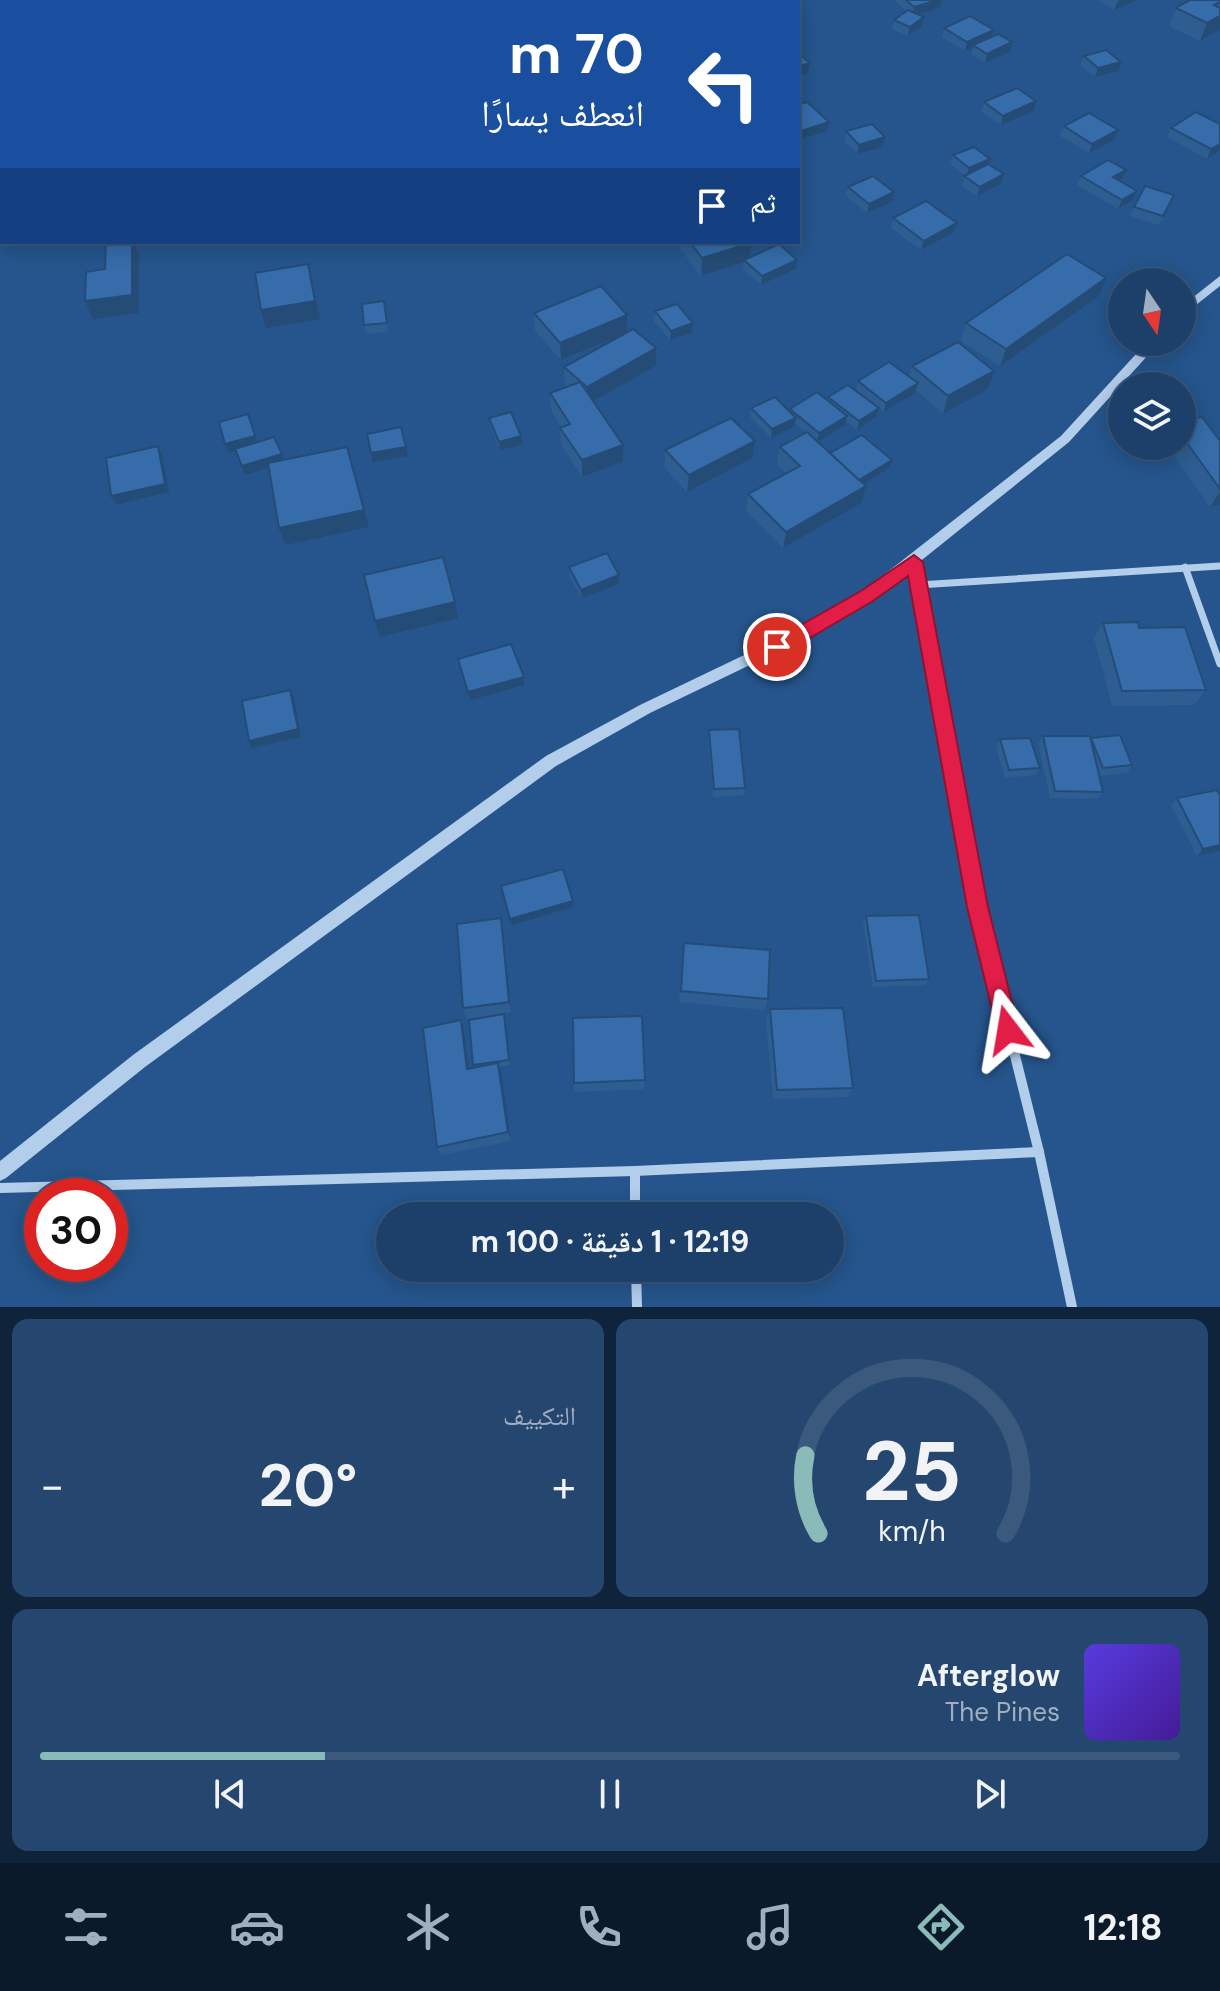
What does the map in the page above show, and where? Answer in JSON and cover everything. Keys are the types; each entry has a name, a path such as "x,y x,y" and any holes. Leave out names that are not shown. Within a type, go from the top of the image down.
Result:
{"street":[{"path":"1196,300 1220,280"},
{"path":"0,1172 139,1061 551,761 645,709 820,625 914,562 1065,439 1141,356"},
{"path":"914,562 978,907 1039,1152 1072,1307"},
{"path":"918,585 1220,566"},
{"path":"1185,567 1220,664"},
{"path":"0,1188 635,1171 1039,1152"},
{"path":"635,1171 635,1202"},
{"path":"636,1282 637,1307"}],"building":[{"path":"906,0 938,0 914,7"},
{"path":"1190,0 1220,0 1214,5 1220,8 1220,16 1207,23 1176,8"},
{"path":"908,10 924,17 910,27 894,20"},
{"path":"970,16 994,30 967,42 944,28"},
{"path":"998,34 1012,42 987,54 973,45"},
{"path":"1106,50 1121,62 1098,68 1084,56"},
{"path":"800,55 810,63 800,66"},
{"path":"1017,88 1036,101 1003,116 984,102"},
{"path":"807,102 829,122 800,131 800,104"},
{"path":"1196,112 1220,124 1220,144 1211,149 1171,128"},
{"path":"1089,113 1118,130 1092,144 1064,126"},
{"path":"872,124 885,137 859,145 846,131"},
{"path":"974,147 990,159 969,168 953,155"},
{"path":"1108,160 1126,170 1113,177 1137,191 1122,200 1081,176"},
{"path":"988,164 1004,174 980,187 964,176"},
{"path":"873,176 894,192 869,204 848,187"},
{"path":"1145,186 1174,195 1163,216 1134,207"},
{"path":"926,201 957,223 924,241 893,218"},
{"path":"106,244 132,244 132,295 85,301 86,272 105,269"},
{"path":"692,244 748,244 702,258"},
{"path":"779,244 797,260 762,276 744,260"},
{"path":"1067,254 1106,278 1006,349 966,323"},
{"path":"308,264 315,301 261,310 255,273"},
{"path":"601,286 627,315 560,343 534,313"},
{"path":"384,301 387,323 364,325 362,304"},
{"path":"677,304 693,323 671,331 655,311"},
{"path":"633,329 656,348 587,387 564,367"},
{"path":"958,342 994,371 948,396 912,366"},
{"path":"889,362 918,383 886,403 858,381"},
{"path":"580,382 623,445 582,460 560,428 570,424 550,393"},
{"path":"848,385 879,408 859,421 828,397"},
{"path":"817,392 847,416 819,433 790,409"},
{"path":"775,397 796,418 772,429 751,408"},
{"path":"511,412 521,436 499,442 489,418"},
{"path":"248,414 255,436 225,444 219,422"},
{"path":"1202,417 1220,441 1220,489 1196,456 1196,418"},
{"path":"731,418 755,441 689,475 665,450"},
{"path":"401,427 406,447 371,453 367,434"},
{"path":"807,432 866,486 786,532 748,494 800,466 780,447"},
{"path":"862,435 892,460 859,480 830,453"},
{"path":"274,437 282,454 242,466 235,449"},
{"path":"158,446 165,484 111,496 106,458"},
{"path":"347,447 364,510 279,528 268,463"},
{"path":"607,553 619,575 581,590 569,567"},
{"path":"443,557 455,602 375,621 364,575"},
{"path":"1138,622 1139,628 1185,627 1206,690 1122,691 1103,623"},
{"path":"511,644 524,677 468,692 458,659"},
{"path":"290,690 298,729 249,741 242,701"},
{"path":"739,729 745,788 714,789 709,730"},
{"path":"1120,735 1132,765 1103,768 1091,738"},
{"path":"1043,736 1090,736 1103,792 1055,791"},
{"path":"1030,738 1040,768 1009,770 1000,739"},
{"path":"1217,790 1220,795 1220,845 1203,849 1177,798"},
{"path":"563,869 573,901 510,919 501,886"},
{"path":"919,915 929,979 876,981 866,916"},
{"path":"501,918 509,1002 463,1008 457,924"},
{"path":"684,943 770,950 768,999 681,991"},
{"path":"843,1008 853,1088 777,1090 770,1009"},
{"path":"504,1014 509,1060 473,1065 469,1020"},
{"path":"642,1016 645,1080 574,1083 573,1018"},
{"path":"461,1020 467,1069 498,1063 508,1132 437,1147 423,1028"}],"route":[{"path":"777,647 867,596 914,562 978,907 1008,1030"}]}
